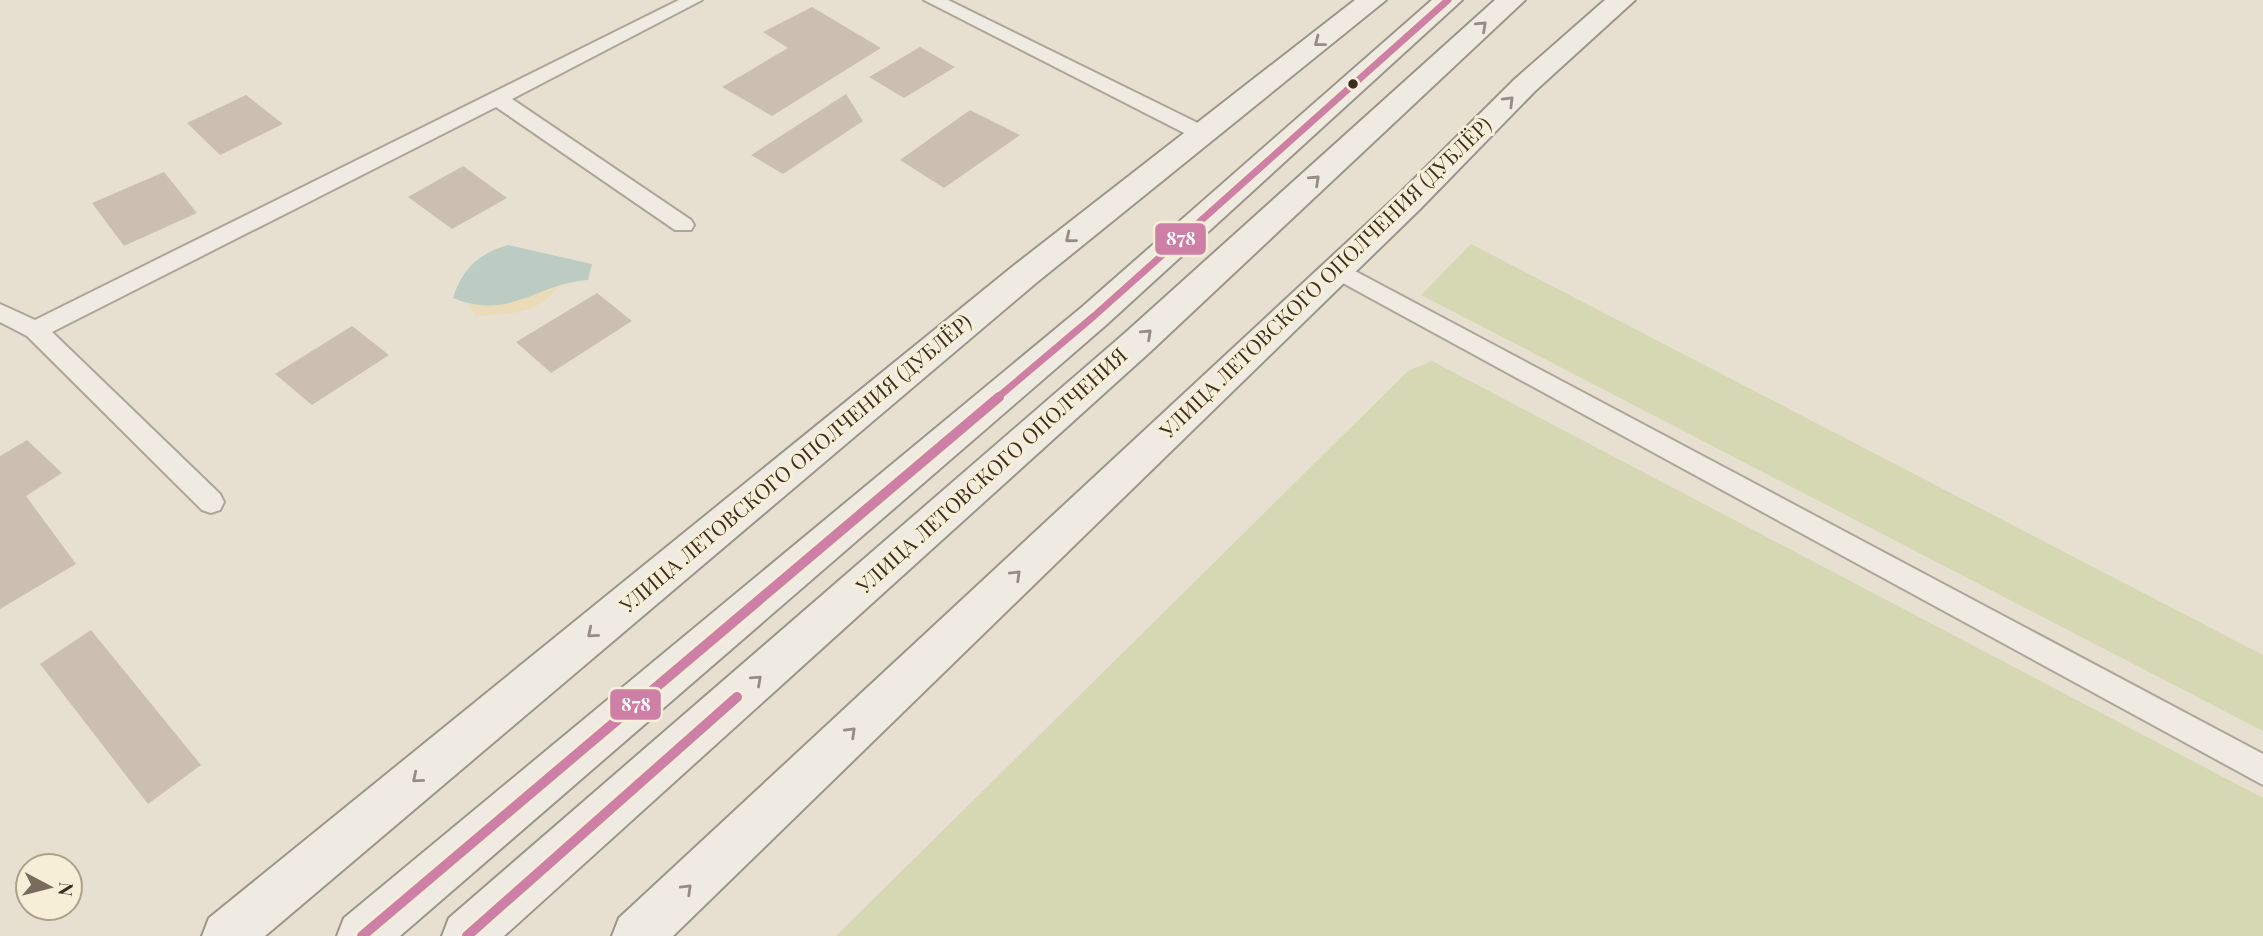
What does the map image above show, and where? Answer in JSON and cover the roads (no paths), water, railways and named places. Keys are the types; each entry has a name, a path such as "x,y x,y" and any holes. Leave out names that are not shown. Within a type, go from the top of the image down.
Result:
{"street":[{"name":"УЛИЦА ЛЕТОВСКОГО ОПОЛЧЕНИЯ (ДУБЛЁР)","path":"227,936 1024,275 1372,0"},
{"path":"362,936 1094,316 1448,0"},
{"name":"УЛИЦА ЛЕТОВСКОГО ОПОЛЧЕНИЯ","path":"467,936 1138,342 1511,0"},
{"name":"УЛИЦА ЛЕТОВСКОГО ОПОЛЧЕНИЯ (ДУБЛЁР)","path":"637,936 1338,270 1525,85 1621,0"}],"lane":[{"path":"35,330 693,0"},
{"path":"933,0 1203,134"},
{"path":"498,99 683,225"},
{"path":"1338,270 2263,770"},
{"path":"0,312 35,330 211,502"}]}
